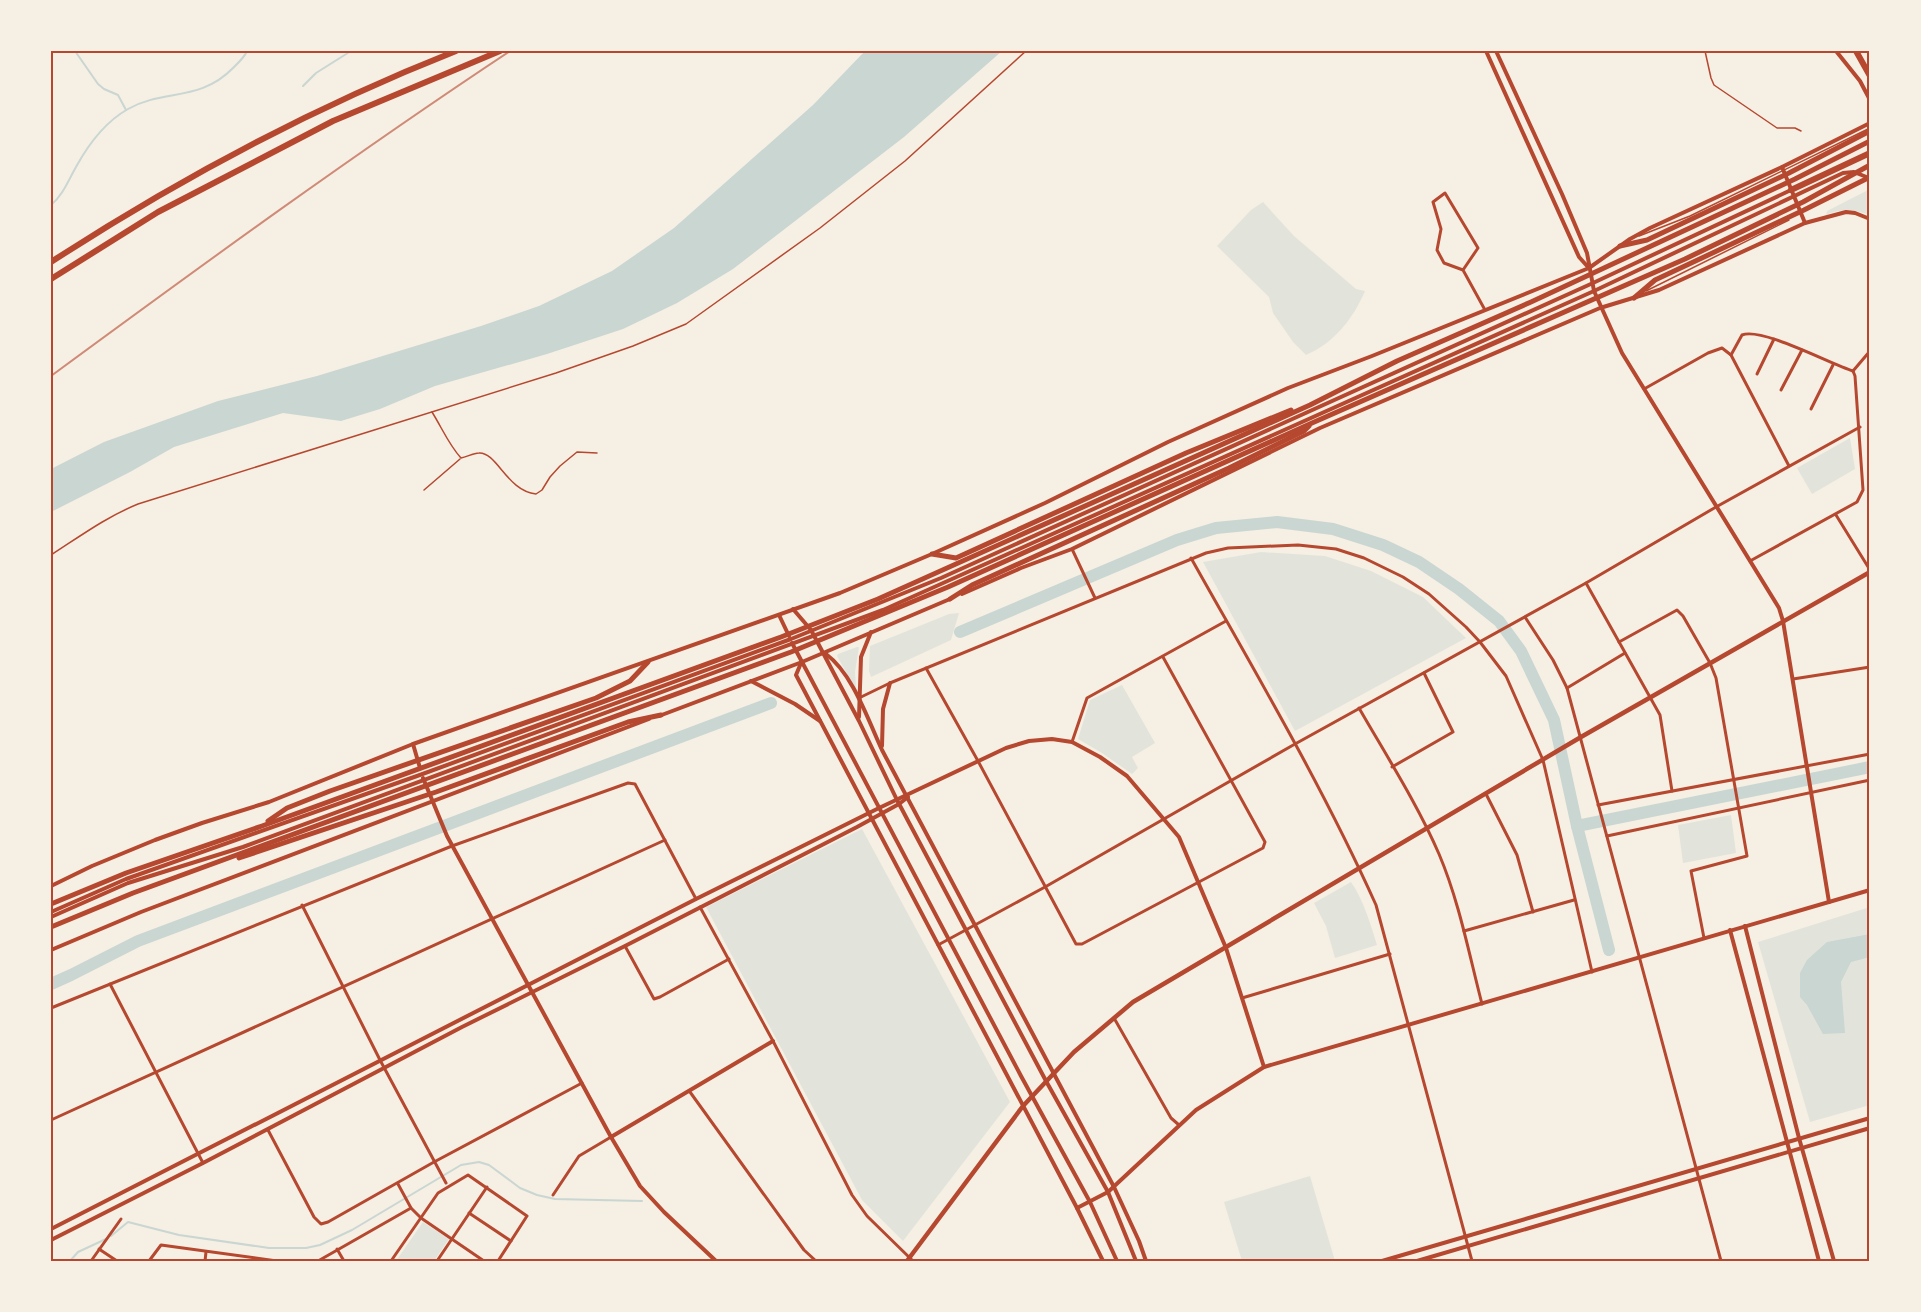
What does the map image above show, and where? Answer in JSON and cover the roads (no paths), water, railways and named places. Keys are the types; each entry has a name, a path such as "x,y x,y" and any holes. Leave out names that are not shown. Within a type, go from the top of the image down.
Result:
{"highway":[{"path":"51,262 158,195 283,127 456,51"},
{"path":"51,279 158,212 301,137 343,116 500,51"},
{"path":"1856,51 1870,76"},
{"path":"1620,246 1647,240 1789,173 1870,127"},
{"path":"51,904 126,873 262,826 770,641 878,599 1310,405 1397,361 1531,302 1795,179 1870,141"},
{"path":"1791,190 1870,153"},
{"path":"51,927 133,893 791,652 948,587 1312,423 1685,259 1803,202 1870,165"},
{"path":"1634,298 1655,283 1870,178"},
{"path":"933,555 956,558 1186,453 1310,405"},
{"path":"950,599 972,585 1229,468 1304,431 1312,423"},
{"path":"262,826 287,808 330,791 596,698 630,681 648,662"},
{"path":"177,877 318,832 628,722 661,715"}],"main road":[{"path":"910,1260 1023,1106 1074,1052 1152,990 1581,737 1870,571"}],"street":[{"path":"1486,51 1579,257 1589,268"},
{"path":"1496,51 1587,253 1594,291 1600,308 1622,352 1779,608 1829,902"},
{"path":"1836,51 1860,81 1870,99"},
{"path":"51,886 155,840 269,802 413,744 840,593 933,555 1168,442 1288,388 1589,268 1650,228 1870,127"},
{"path":"1782,167 1805,224"},
{"path":"51,912 126,879 883,610 1594,291 1843,173 1854,172 1870,178"},
{"path":"51,917 128,883 243,847 792,641 812,630 941,578 1593,283 1791,190"},
{"path":"1463,270 1478,248 1445,193 1433,202 1441,229 1437,250 1444,263 1463,270 1485,310"},
{"path":"51,950 141,912 801,662 1072,549 1320,428 1600,308 1659,290 1805,224 1846,212 1870,219"},
{"path":"1731,355 1742,335 1749,332 1774,339 1833,365 1853,371"},
{"path":"1756,374 1774,339"},
{"path":"1644,389 1722,348 1731,355 1789,466"},
{"path":"1781,390 1802,350"},
{"path":"1853,371 1870,351"},
{"path":"1811,409 1833,365"},
{"path":"1750,561 1857,502 1863,490 1860,427 1853,371"},
{"path":"938,945 1045,887 1860,427"},
{"path":"1162,483 1170,500"},
{"path":"1836,515 1870,571"},
{"path":"858,699 890,683 1191,558 1228,548 1279,544 1336,549 1364,558 1403,577 1429,594 1466,627 1506,676 1545,759 1592,972"},
{"path":"1072,549 1095,598"},
{"path":"1191,558 1295,744 1360,868 1381,917 1472,1261"},
{"path":"1586,583 1660,715 1672,791"},
{"path":"793,609 812,630 898,802 1046,1081 1108,1192 1136,1261"},
{"path":"1619,642 1677,610 1683,616 1710,663 1716,678 1747,856 1691,871 1704,938"},
{"path":"779,615 801,662 1090,1202 1116,1261"},
{"path":"1524,616 1553,660 1567,688 1721,1261"},
{"path":"1072,742 1087,698 1226,621"},
{"path":"859,721 861,657 871,632"},
{"path":"823,652 836,662 858,699 882,750 1114,1187 1146,1261"},
{"path":"1567,688 1625,653"},
{"path":"926,668 1076,944 1082,944 1263,848 1265,842 1163,657"},
{"path":"801,662 796,675 1077,1208 1102,1261"},
{"path":"1793,680 1870,667"},
{"path":"1392,767 1453,732 1424,673"},
{"path":"750,680 795,704 820,722"},
{"path":"882,750 883,709 890,683"},
{"path":"1359,708 1427,828 1448,879 1482,1004"},
{"path":"51,1240 268,1130 384,1067 872,820 914,793 1006,748 1029,741 1052,739 1072,742 1100,757 1127,776 1179,837 1226,948 1264,1067"},
{"path":"413,744 423,780 452,846 611,1137 640,1186 716,1261"},
{"path":"1599,808 1672,791 1870,754"},
{"path":"1607,836 1870,780"},
{"path":"51,1008 452,846 628,783 635,784 696,899"},
{"path":"1486,794 1517,855 1533,912"},
{"path":"51,1229 696,899 879,808 898,802"},
{"path":"51,1120 665,840"},
{"path":"1077,1208 1108,1192 1196,1110 1264,1067 1870,890"},
{"path":"1464,932 1575,900"},
{"path":"302,905 380,1060 446,1182"},
{"path":"700,907 730,959 852,1195 867,1216 910,1260"},
{"path":"1745,926 1799,1138 1834,1261"},
{"path":"1730,930 1819,1261"},
{"path":"625,946 654,999 730,959"},
{"path":"1242,999 1390,954"},
{"path":"110,983 203,1163"},
{"path":"1114,1018 1172,1118 1179,1125"},
{"path":"553,1195 579,1156 773,1041"},
{"path":"268,1130 314,1217 321,1224 398,1185 582,1083"},
{"path":"690,1092 804,1250 816,1261"},
{"path":"1382,1261 1870,1118"},
{"path":"1417,1261 1870,1128"},
{"path":"391,1261 438,1192 468,1175 527,1216 498,1261"},
{"path":"398,1185 410,1206 421,1218 484,1261"},
{"path":"436,1261 487,1187"},
{"path":"318,1261 410,1206"},
{"path":"469,1213 511,1241"},
{"path":"91,1261 121,1219"},
{"path":"149,1261 161,1245 277,1261"},
{"path":"99,1249 117,1261"},
{"path":"338,1249 344,1261"},
{"path":"205,1261 206,1252"}],"lane":[{"path":"51,555 121,511 138,504 556,373 633,346 686,324 820,228 905,161 1026,51"},
{"path":"1705,51 1710,78 1714,85 1777,128 1795,128 1801,131"},
{"path":"1630,239 1690,216 1870,127"},
{"path":"432,411 452,448 461,459"},
{"path":"424,490 461,459 476,453 483,453 492,458 519,489 536,494 542,490 550,477 577,452 597,453"}],"waterway":[{"path":"75,51 98,84 118,95 126,110"},
{"path":"51,205 62,192 92,142 120,114 141,103 208,86 233,68 247,51"},
{"path":"303,86 316,73 351,51"},
{"path":"960,632 1177,540 1216,528 1277,522 1333,529 1383,545 1419,562 1459,589 1499,621 1521,651 1554,720 1577,826 1609,950"},
{"path":"51,984 138,941 771,703"},
{"path":"1577,826 1870,767"},
{"path":"111,1236 128,1222 179,1235 269,1248 306,1248 320,1245 352,1230 461,1165 479,1162 489,1165 520,1188 537,1195 555,1199 642,1201"},
{"path":"70,1261 78,1252 106,1239"}],"railway":[{"path":"51,376 336,170 510,51"}]}
